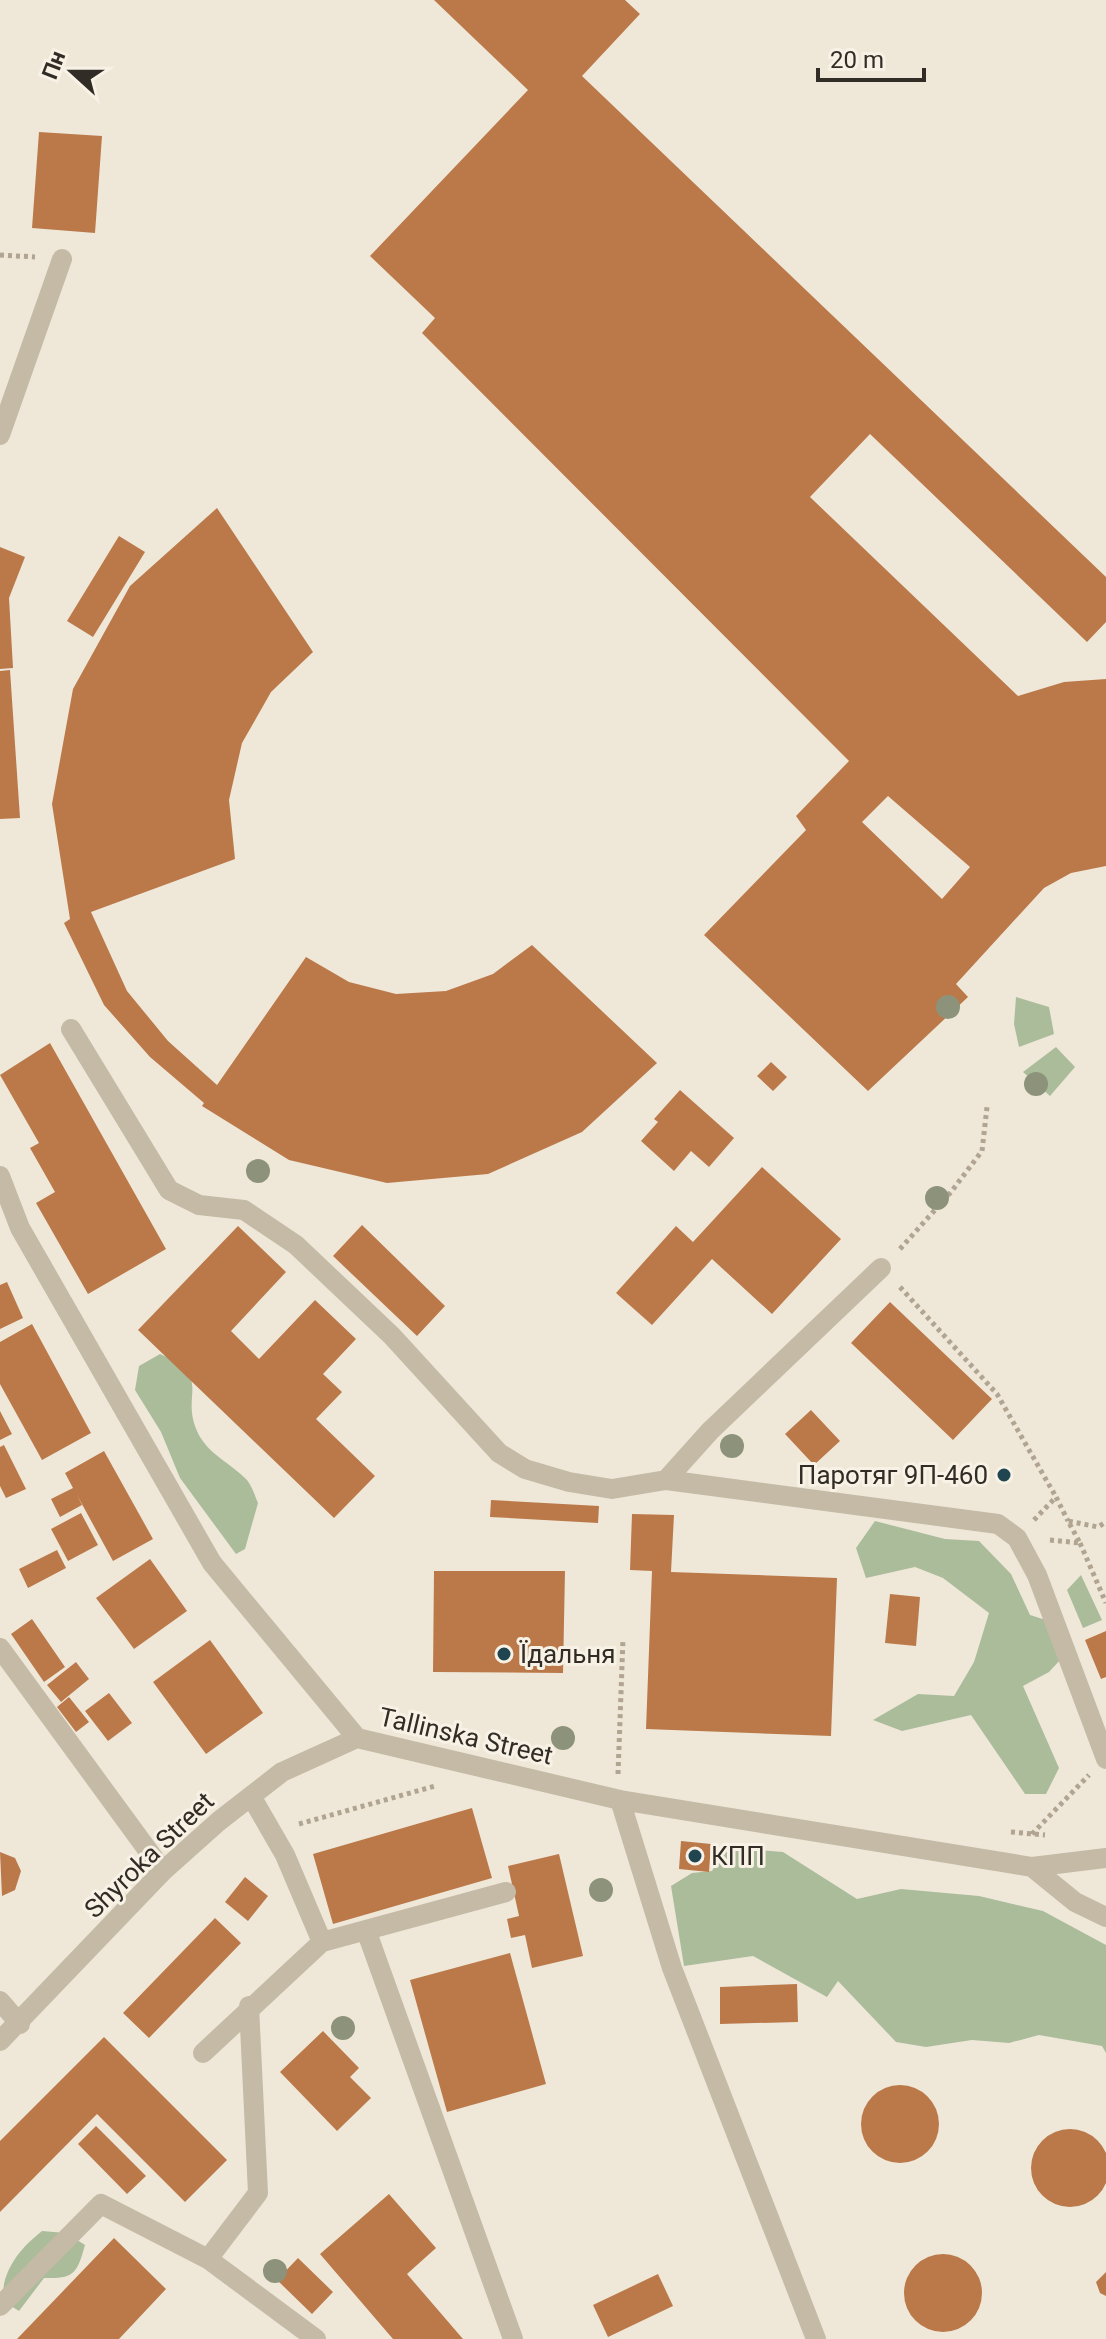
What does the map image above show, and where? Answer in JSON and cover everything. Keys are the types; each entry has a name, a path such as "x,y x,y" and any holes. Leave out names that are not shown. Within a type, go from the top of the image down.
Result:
{"street":[{"path":"0,435 62,259"},
{"path":"71,1029 169,1190 199,1205 244,1210 296,1245 392,1336 499,1453 525,1469 569,1482 612,1489 666,1480 998,1524 1017,1538 1037,1575 1106,1759"},
{"name":"Tallinska Street","path":"0,1176 20,1228 212,1563 357,1738 619,1793 1032,1867"},
{"path":"666,1480 710,1431 881,1268"},
{"path":"0,1648 163,1871"},
{"name":"Shyroka Street","path":"0,2041 20,2024 163,1871 251,1796 282,1772 357,1738"},
{"path":"619,1793 672,1968 816,2339"},
{"path":"251,1796 285,1855 322,1942"},
{"path":"1032,1867 1106,1858"},
{"path":"1032,1867 1075,1902 1106,1917"},
{"path":"203,2053 249,2006 322,1942 506,1892"},
{"path":"366,1930 513,2339"},
{"path":"0,2001 20,2024"},
{"path":"208,2259 258,2193 249,2006"},
{"path":"0,2306 101,2204 208,2259 316,2339"}],"path":[{"path":"987,1107 982,1151 951,1192 881,1268 921,1307 997,1394 1080,1543 1106,1603"},
{"path":"1017,1538 1056,1497"},
{"path":"1068,1521 1098,1527 1106,1522"},
{"path":"1017,1538 1080,1543"},
{"path":"619,1793 623,1639"},
{"path":"1031,1835 1106,1759"}],"green space":[{"path":"1016,997 1049,1007 1054,1034 1019,1047 1014,1024"},
{"path":"1056,1047 1075,1067 1050,1096 1023,1072"},
{"path":"160,1354 186,1371 191,1379 193,1418 201,1439 247,1480 258,1503 245,1549 236,1554 180,1478 161,1432 135,1390 139,1366"},
{"path":"875,1521 945,1539 979,1541 1011,1574 1030,1615 1052,1622 1062,1658 1049,1672 1023,1686 1059,1768 1046,1794 1025,1794 971,1715 902,1731 873,1720 918,1694 954,1696 974,1662 989,1613 943,1578 915,1567 866,1578 856,1548"},
{"path":"1081,1575 1102,1620 1083,1628 1067,1590"},
{"path":"726,1847 783,1852 857,1899 901,1889 979,1896 1043,1911 1106,1945 1106,2053 1102,2046 1039,2035 1009,2043 972,2040 926,2047 896,2042 838,1981 827,1997 753,1956 684,1966 671,1886 692,1873 712,1871"},
{"path":"42,2231 66,2233 85,2245 73,2273 44,2278 19,2311 3,2301 5,2280 19,2253"}],"building":[{"path":"434,0 625,0 640,14 582,76 1106,577 1106,622 1087,642 870,434 810,497 1018,696 1064,682 1106,679 1106,866 1071,873 1044,888 956,984 968,997 868,1091 704,935 806,830 796,816 849,761 422,333 435,318 370,256 528,90","holes":["888,796 970,867 942,899 862,822"]},
{"path":"39,132 102,136 95,233 32,228"},
{"path":"217,508 313,652 271,692 242,743 229,800 235,859 91,912 127,991 168,1041 217,1085 306,957 349,982 396,994 446,991 493,974 532,945 657,1063 582,1132 488,1174 387,1183 289,1160 202,1106 204,1103 150,1057 104,1005 64,923 70,919 52,804 73,689 130,586"},
{"path":"119,536 145,552 93,637 67,621"},
{"path":"0,547 25,557 9,598 13,668 0,669"},
{"path":"10,670 20,818 0,819 0,671"},
{"path":"50,1043 166,1249 88,1294 36,1203 55,1192 30,1148 39,1143 0,1075"},
{"path":"771,1062 787,1077 773,1091 757,1076"},
{"path":"680,1090 734,1138 709,1167 691,1151 674,1171 641,1141 658,1122 654,1119"},
{"path":"762,1167 841,1239 772,1314 712,1259 652,1325 616,1293 676,1226 693,1242"},
{"path":"362,1225 445,1306 417,1336 333,1256"},
{"path":"238,1226 286,1272 231,1331 259,1359 315,1300 356,1339 323,1374 342,1392 316,1419 375,1476 334,1518 138,1330"},
{"path":"7,1282 23,1318 0,1329 0,1285"},
{"path":"890,1302 992,1399 953,1440 851,1343"},
{"path":"32,1324 91,1433 42,1460 0,1384 0,1342"},
{"path":"811,1410 840,1441 814,1465 785,1434"},
{"path":"0,1411 12,1434 0,1440"},
{"path":"4,1445 26,1489 6,1498 0,1486 0,1447"},
{"path":"104,1451 153,1539 113,1561 77,1495 82,1505 60,1517 51,1499 73,1488 65,1473"},
{"path":"491,1500 599,1506 598,1523 490,1517"},
{"path":"81,1513 98,1545 68,1561 51,1529"},
{"path":"632,1514 674,1515 671,1572 837,1578 831,1736 646,1729 652,1571 630,1570"},
{"path":"57,1550 66,1568 28,1588 19,1569"},
{"path":"150,1559 187,1611 134,1649 96,1598"},
{"path":"434,1571 565,1571 563,1673 433,1672"},
{"path":"890,1594 920,1597 916,1646 885,1643"},
{"path":"32,1619 65,1667 44,1682 11,1634"},
{"path":"1106,1631 1106,1677 1101,1679 1085,1640"},
{"path":"210,1640 263,1713 206,1754 153,1682"},
{"path":"76,1662 89,1679 61,1702 47,1685"},
{"path":"109,1693 132,1723 108,1741 85,1711"},
{"path":"69,1697 89,1722 76,1732 57,1707"},
{"path":"472,1808 492,1878 333,1924 313,1854"},
{"name":"КПП","path":"681,1841 711,1844 709,1872 679,1869"},
{"path":"0,1852 15,1858 21,1871 15,1890 2,1896"},
{"path":"559,1854 583,1956 532,1968 525,1935 511,1938 507,1919 519,1916 508,1866"},
{"path":"245,1877 268,1896 248,1921 225,1902"},
{"path":"215,1918 241,1943 149,2038 123,2013"},
{"path":"510,1953 546,2084 447,2112 410,1980"},
{"path":"797,1984 798,2022 720,2024 720,1987"},
{"path":"323,2031 359,2068 350,2077 371,2098 337,2131 280,2072"},
{"path":"104,2037 227,2160 185,2202 97,2114 0,2212 0,2141"},
{"path":"900,2085 915,2088 928,2096 936,2109 939,2124 936,2139 928,2152 915,2160 900,2163 885,2160 872,2152 864,2139 861,2124 864,2109 872,2096 885,2088"},
{"path":"96,2126 146,2176 127,2194 78,2144"},
{"path":"1070,2129 1085,2132 1097,2141 1106,2153 1109,2168 1106,2183 1097,2195 1085,2204 1070,2207 1055,2204 1043,2195 1034,2183 1031,2168 1034,2153 1043,2141 1055,2132"},
{"path":"389,2194 436,2248 407,2274 463,2339 393,2339 320,2254"},
{"path":"114,2238 166,2289 119,2339 17,2339"},
{"path":"943,2254 958,2257 971,2265 979,2278 982,2293 979,2308 971,2321 958,2329 943,2332 928,2329 915,2321 907,2308 904,2293 907,2278 915,2265 928,2257"},
{"path":"298,2258 333,2292 312,2314 277,2280"},
{"path":"1106,2272 1106,2296 1100,2293 1096,2282"},
{"path":"658,2274 673,2306 608,2337 593,2305"}],"place":[{"name":"Паротяг 9П-460","path":"1004,1475"},
{"name":"Їдальня","path":"504,1654"},
{"name":"КПП","path":"695,1856"}]}
